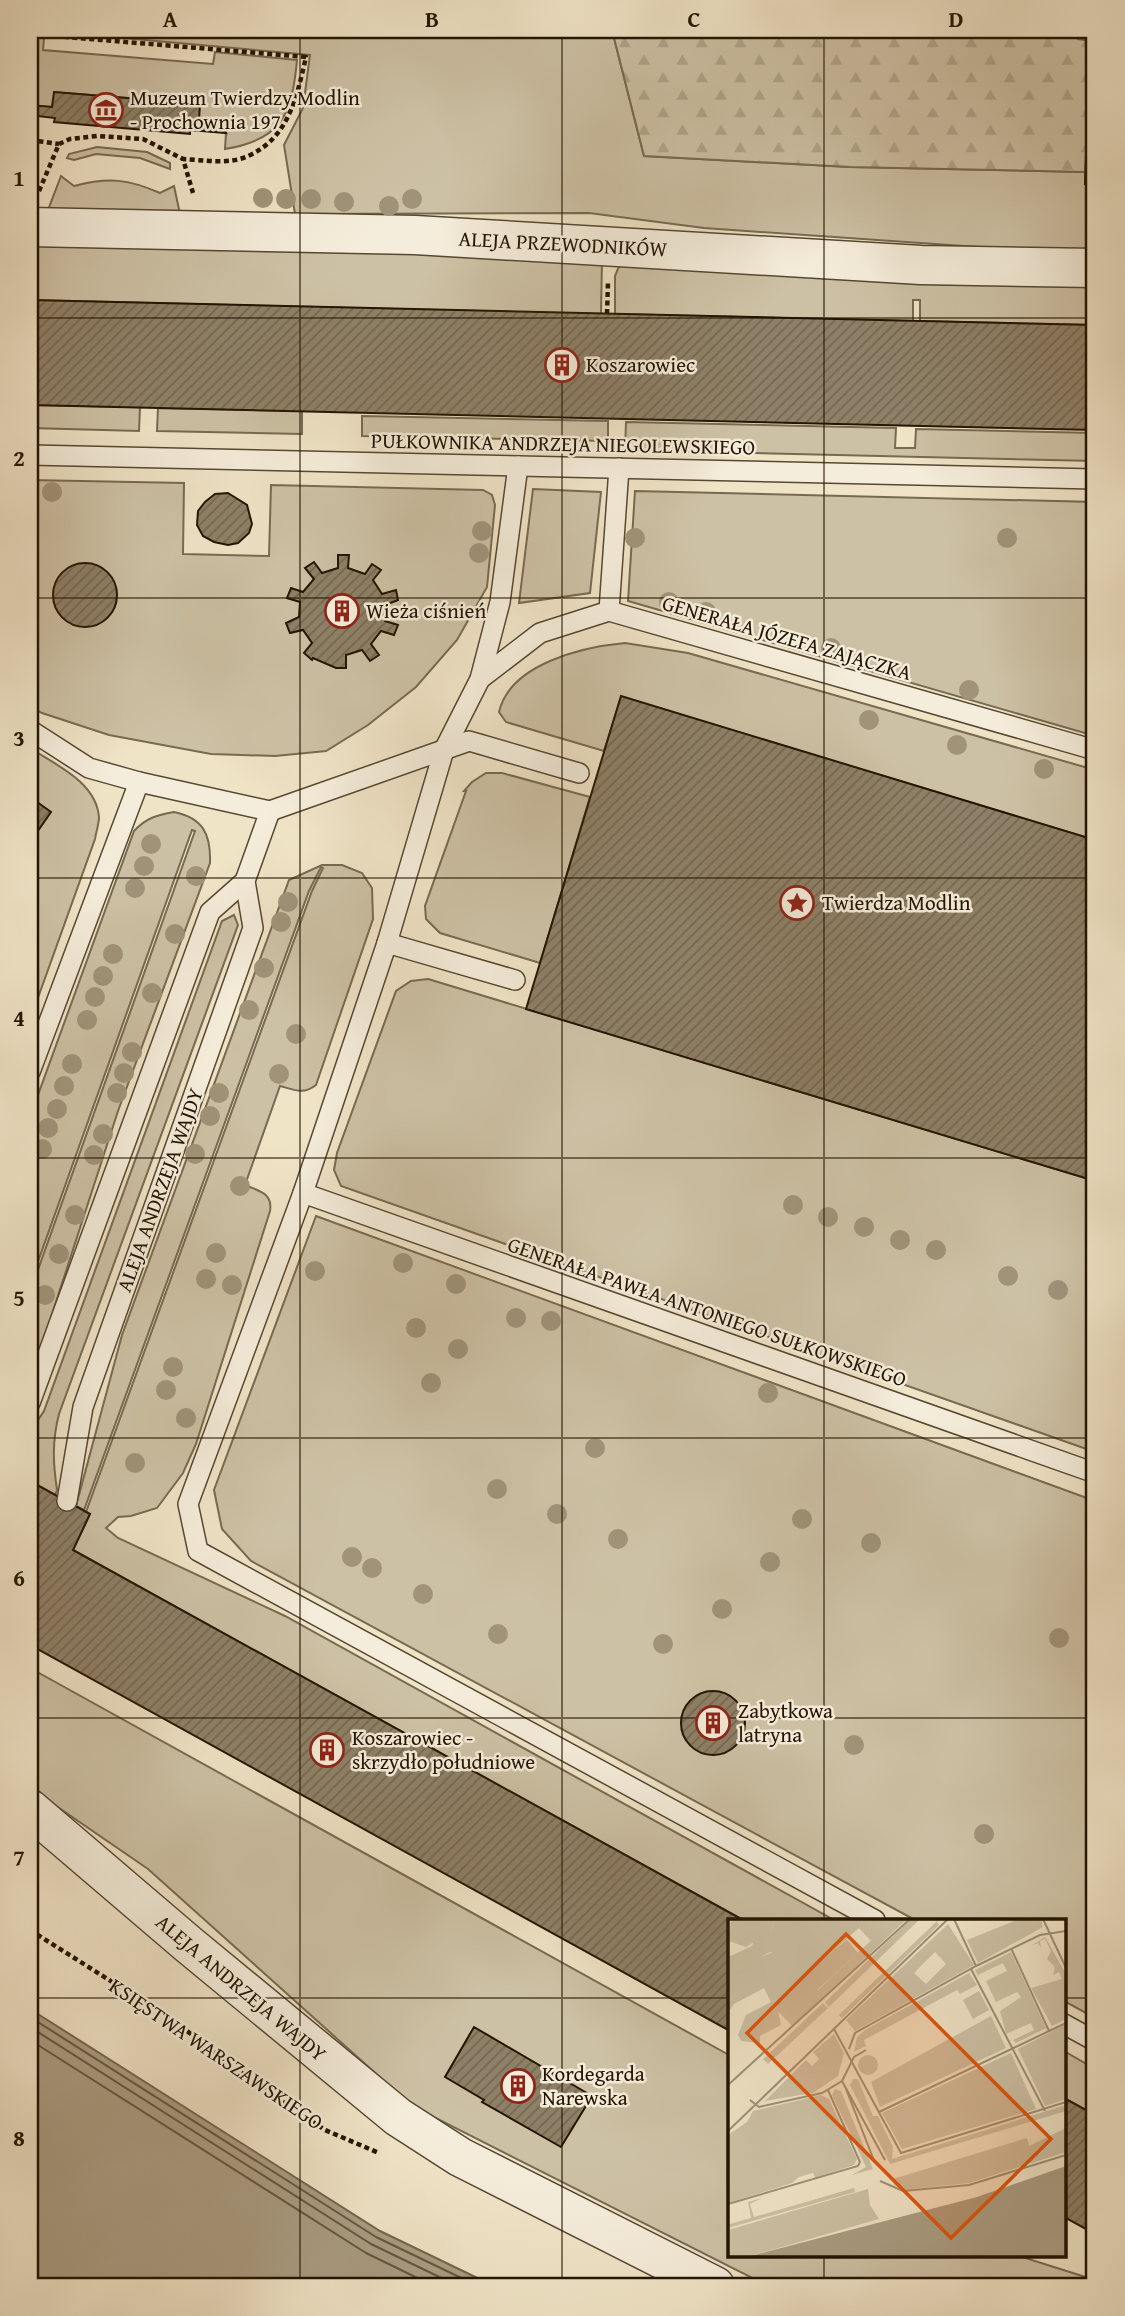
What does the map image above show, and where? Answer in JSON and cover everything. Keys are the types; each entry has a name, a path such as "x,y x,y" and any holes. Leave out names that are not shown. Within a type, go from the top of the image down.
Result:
{"street":[{"name":"ALEJA PRZEWODNIKÓW","path":"32,214 204,231 415,236 921,265 1095,268"},
{"name":"ALEJA ANDRZEJA WAJDY","path":"30,1809 398,2118 460,2158 715,2286"}],"lane":[{"name":"PUŁKOWNIKA ANDRZEJA NIEGOLEWSKIEGO","path":"30,455 1095,479"},
{"path":"519,466 500,602 480,679 444,750 387,943 303,1193 188,1504 198,1552 873,1919"},
{"path":"480,679 540,633 609,611 619,468"},
{"name":"GENERAŁA JÓZEFA ZAJĄCZKA","path":"609,611 1095,750"},
{"path":"30,730 89,768 270,811 469,741 579,773"},
{"path":"30,1072 139,782"},
{"name":"ALEJA ANDRZEJA WAJDY","path":"30,1404 210,912 245,881 270,811"},
{"name":"ALEJA ANDRZEJA WAJDY","path":"67,1501 83,1406 253,928 245,881"},
{"path":"387,943 516,980"},
{"name":"GENERAŁA PAWŁA ANTONIEGO SUŁKOWSKIEGO","path":"303,1193 1095,1473"},
{"path":"1066,2025 1095,2041"}],"path":[{"path":"30,34 306,57 296,102 285,125 268,144 247,157 219,162 183,159 143,139 97,136 70,139 59,144 30,140"},
{"path":"32,214 59,144"},
{"path":"183,159 204,231"},
{"name":"KSIĘSTWA WARSZAWSKIEGO","path":"30,1930 174,2021 256,2084 326,2130 388,2157"}],"green space":[{"path":"34,30 612,30 644,156 850,167 1085,172 1085,184 1095,184 1095,255 704,228 589,213 295,214 284,145 303,108 310,55"},
{"path":"612,30 1067,30 1078,39 1091,41 1085,172 850,167 644,156"},
{"path":"30,37 44,38 43,50 213,64 215,52 297,60 292,95 281,121 272,131 260,139 225,149 226,133 219,122 199,120 199,104 55,92 52,107 30,105"},
{"path":"97,147 147,152 170,163 170,169 140,158 96,154 74,160 67,158 69,154"},
{"path":"61,176 74,186 98,181 118,181 160,193 174,186 180,214 48,210"},
{"path":"30,241 602,260 601,314 30,300"},
{"path":"620,264 1095,278 1095,325 920,321 920,300 913,300 913,321 615,314 615,276"},
{"path":"30,405 140,407 139,431 30,428"},
{"path":"158,408 302,411 302,434 157,431"},
{"path":"362,416 608,421 608,441 362,436"},
{"path":"626,422 896,428 895,448 915,448 916,429 1095,433 1095,461 625,450"},
{"path":"30,480 184,483 183,554 269,556 271,485 483,490 492,495 495,505 487,587 457,640 416,687 368,725 326,751 275,756 211,754 109,735 42,713 30,706"},
{"path":"533,489 601,492 590,593 519,603"},
{"path":"635,491 1095,502 1095,736 628,601"},
{"path":"625,643 688,653 1095,770 1095,840 621,697 604,751 506,722 499,712 506,695 532,670 569,654"},
{"path":"30,748 83,784 91,794 99,817 95,839 30,1020"},
{"path":"486,773 502,773 590,797 540,963 440,933 426,919 425,906 464,791"},
{"path":"174,812 192,818 203,829 209,844 210,863 118,1111 30,1382 30,1292 195,831 192,830 30,1284 30,1117 134,831 152,818"},
{"path":"322,865 342,865 362,873 372,888 373,919 316,1085 303,1091 280,1086 245,1185 267,1196 270,1211 196,1444 183,1473 157,1508 118,1517 106,1528 118,1538 285,1616 832,1919 741,1919 73,1550 90,1514 86,1512 312,891 323,868 321,867 309,891 84,1510 76,1506 122,1335 289,880"},
{"path":"234,915 238,925 59,1414 54,1443 55,1495 30,1481 30,1432 44,1411 222,921"},
{"path":"428,979 1095,1181 1095,1452 341,1186 334,1170 337,1153 396,991 411,981"},
{"path":"316,1216 1095,1501 1095,2018 1066,2002 1066,1919 913,1919 251,1561 222,1529 214,1490"},
{"path":"30,1668 728,2054 728,2256 1019,2256 1095,2280 1095,2286 768,2286 412,2106 148,1869 30,1788"},
{"path":"1066,2052 1095,2069 1095,2115 1066,2099"}],"water":[{"path":"30,2009 380,2231 494,2286 30,2286"}],"building":[{"path":"1091,41 1095,41 1095,184 1085,184"},
{"path":"54,92 200,104 199,120 219,122 226,133 190,130 190,134 54,122 55,118 30,115 30,105 52,107"},
{"name":"Koszarowiec","path":"30,300 1095,325 1095,430 30,405"},
{"path":"228,493 247,505 252,524 249,533 238,543 228,545 203,536 197,525 198,511 205,502 215,494"},
{"name":"Wieża ciśnień","path":"338,555 349,555 348,568 365,574 372,564 381,570 373,580 382,594 396,590 398,600 385,605 385,621 398,625 394,635 381,631 371,644 379,655 370,661 362,650 346,655 346,668 336,668 313,658 312,660 304,653 312,643 303,630 290,633 286,623 299,617 300,602 287,598 291,588 303,592 314,579 305,568 314,562 322,573 338,568"},
{"path":"85,563 97,565 108,572 115,583 115,607 108,618 97,625 85,627 73,625 62,618 55,607 53,595 55,583 62,572 73,565"},
{"path":"621,696 1095,840 1095,1181 526,1009"},
{"path":"30,797 51,812 35,835 30,831"},
{"name":"Koszarowiec - skrzydło południowe","path":"30,1481 90,1514 73,1550 741,1919 728,1919 728,2030 30,1645"},
{"name":"Zabytkowa latryna","path":"707,1691 719,1691 736,1700 743,1711 743,1735 736,1746 719,1755 707,1755 695,1750 686,1741 681,1729 681,1717 686,1705 695,1696"},
{"name":"Kordegarda Narewska","path":"474,2027 592,2096 561,2147 482,2102 484,2100 445,2077"},
{"path":"1066,2099 1095,2115 1095,2234 1066,2218"}],"place":[{"name":"Muzeum Twierdzy Modlin - Prochownia 197","path":"106,110"},
{"name":"Koszarowiec","path":"562,365"},
{"name":"Wieża ciśnień","path":"342,611"},
{"name":"Twierdza Modlin","path":"797,903"},
{"name":"Zabytkowa latryna","path":"713,1723"},
{"name":"Koszarowiec - skrzydło południowe","path":"327,1750"},
{"name":"Kordegarda Narewska","path":"518,2086"}]}
